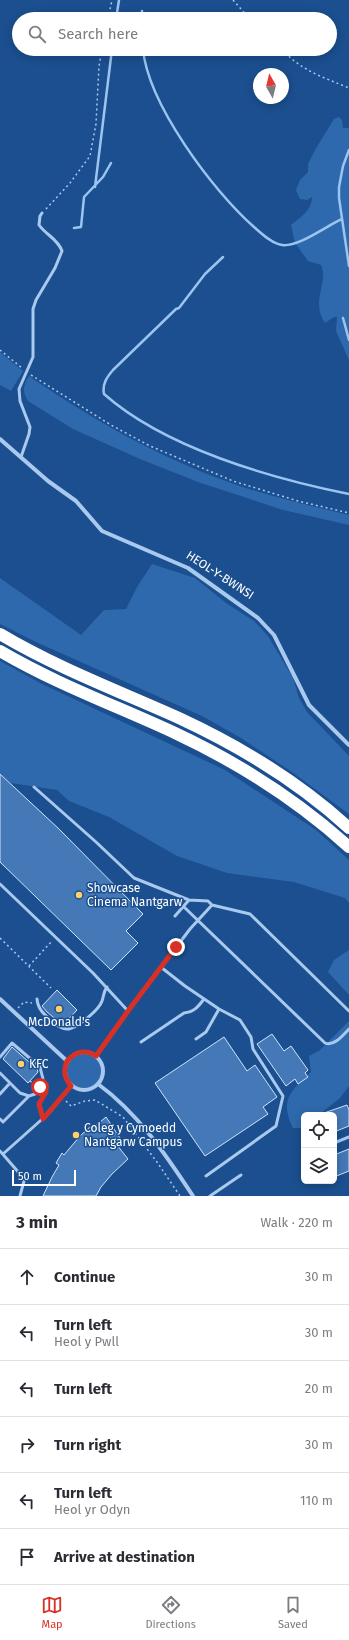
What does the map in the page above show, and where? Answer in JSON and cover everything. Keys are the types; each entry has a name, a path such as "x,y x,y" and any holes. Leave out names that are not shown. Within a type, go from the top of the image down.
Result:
{"highway":[{"path":"0,634 75,672 182,720 227,743 279,774 333,813 349,828"},
{"path":"0,651 64,684 176,734 224,758 273,787 323,823 349,847"}],"street":[{"name":"HEOL-Y-BWNSI","path":"0,439 48,481 76,501 102,531 188,568 258,618 274,635 309,705 349,745"},
{"path":"0,999 67,1061"},
{"path":"84,1051 91,1053 96,1056 103,1067 102,1079 98,1084 88,1090 82,1090 71,1086 66,1080 64,1074 67,1061 77,1052 84,1051"},
{"path":"98,1084 127,1108 165,1153 193,1196"}],"lane":[{"path":"21,457 30,427 20,401 18,389 33,356 33,309 36,300 55,268 62,251 60,243 44,232 39,225 40,216 42,213"},
{"path":"34,787 134,878 189,900 208,901 212,905 250,914 349,1010"},
{"path":"0,884 107,987 128,1011"},
{"path":"176,916 189,900"},
{"path":"96,1056 176,947 198,919 212,905"},
{"path":"184,907 325,1043 333,1043 349,1029"},
{"path":"162,968 204,999 240,1020 251,1037 253,1049 283,1096 276,1126 206,1176"},
{"path":"37,1001 38,1008 59,1028 69,1029 92,1014 102,1002 104,991 107,987"},
{"path":"141,1042 184,1013 190,1012 198,1007 204,999"},
{"path":"196,1039 206,1032 219,1009"},
{"path":"0,1057 12,1043 40,1067 43,1079 40,1088 35,1094 29,1096 3,1122 0,1119"},
{"path":"0,1073 20,1093 29,1096"},
{"path":"0,1094 10,1083"},
{"path":"3,1154 43,1119 71,1086"},
{"path":"337,1142 349,1137"},
{"path":"0,1151 20,1174 24,1181 20,1196"},
{"path":"210,1196 241,1175"}],"path":[{"path":"109,12 112,0"},
{"path":"233,0 244,12"},
{"path":"42,213 70,183 90,156 96,124 101,56"},
{"path":"287,56 303,68 349,88"},
{"path":"0,350 27,372 111,426 150,446 233,481 298,502 349,513"},
{"path":"0,938 51,988"},
{"path":"29,966 56,938"},
{"path":"14,1012 24,1002 37,1001"},
{"path":"40,1088 46,1092 39,1104 43,1119"},
{"path":"61,1097 71,1106 85,1101 95,1100 123,1117 157,1162 180,1196"}],"shaded area":[{"path":"339,117 342,120 343,128 349,128 349,360 336,331 337,317 334,317 325,323 321,315 319,300 323,272 321,265 308,261 295,243 291,225 305,213 312,202 312,197 307,200 300,199 296,190 300,180 308,172 308,164 334,119"},
{"path":"0,352 23,371 11,391 0,385"},
{"path":"29,376 73,405 142,445 190,467 248,489 349,515 349,525 283,510 198,482 140,459 73,429 28,401 24,389 25,383"},
{"path":"152,564 195,578 226,603 254,621 268,636 293,678 299,698 307,712 349,756 349,814 292,772 241,738 202,716 36,642 0,624 0,578 81,635 104,610 126,609 137,587"},
{"path":"0,661 42,684 225,770 316,830 349,860 349,903 345,898 294,882 227,873 177,856 109,817 69,801 57,790 11,783 0,774"},
{"path":"349,950 349,995 328,972 334,960"},
{"path":"349,1021 349,1086 340,1098 323,1112 301,1112 301,1128 293,1128 287,1110 289,1096 311,1072 309,1056 320,1050"},
{"path":"80,1052 88,1052 98,1057 102,1064 102,1078 98,1085 88,1090 80,1090 70,1085 68,1082 65,1075 65,1067 70,1057 73,1055"}],"building":[{"name":"Showcase Cinema Nantgarw","path":"0,774 59,829 143,914 126,931 138,943 111,970 0,862"},
{"path":"57,990 77,1010 63,1025 42,1006"},
{"path":"272,1034 284,1051 291,1046 308,1070 305,1073 308,1077 298,1084 295,1079 286,1086 257,1044"},
{"path":"224,1037 247,1071 255,1065 277,1097 263,1107 268,1114 205,1156 155,1083"},
{"name":"KFC","path":"12,1047 37,1069 38,1072 28,1083 3,1059"},
{"path":"347,1105 349,1110 349,1126 337,1131 337,1112 327,1112"},
{"path":"106,1117 122,1141 117,1145 128,1159 112,1174 101,1187 96,1196 43,1196 59,1165 56,1163 62,1153 64,1155 80,1136 92,1125 94,1127"},
{"path":"349,1149 349,1171 337,1176 337,1154"}],"waterway":[{"path":"117,12 119,0"},
{"path":"95,187 111,56"},
{"path":"145,56 148,71 157,95 185,145 220,192 267,238 274,243 289,245 296,243 342,219"},
{"path":"349,150 343,166 339,187 339,198 349,266"},
{"path":"74,228 81,227 84,197 103,177 111,163"},
{"path":"223,257 205,274 179,308 176,309 113,370 106,381 104,394 129,413 157,430 187,445 253,470 349,494"},
{"path":"343,318 349,340"}],"place":[{"name":"Showcase Cinema Nantgarw","path":"79,895"},
{"name":"McDonald's","path":"59,1009"},
{"name":"KFC","path":"21,1064"},
{"name":"Coleg y Cymoedd Nantgarw Campus","path":"76,1135"}],"route":[{"path":"40,1087 46,1092 39,1104 43,1119 71,1086 66,1080 64,1074 64,1067 67,1061 77,1052 84,1051 96,1056 176,947"}]}
